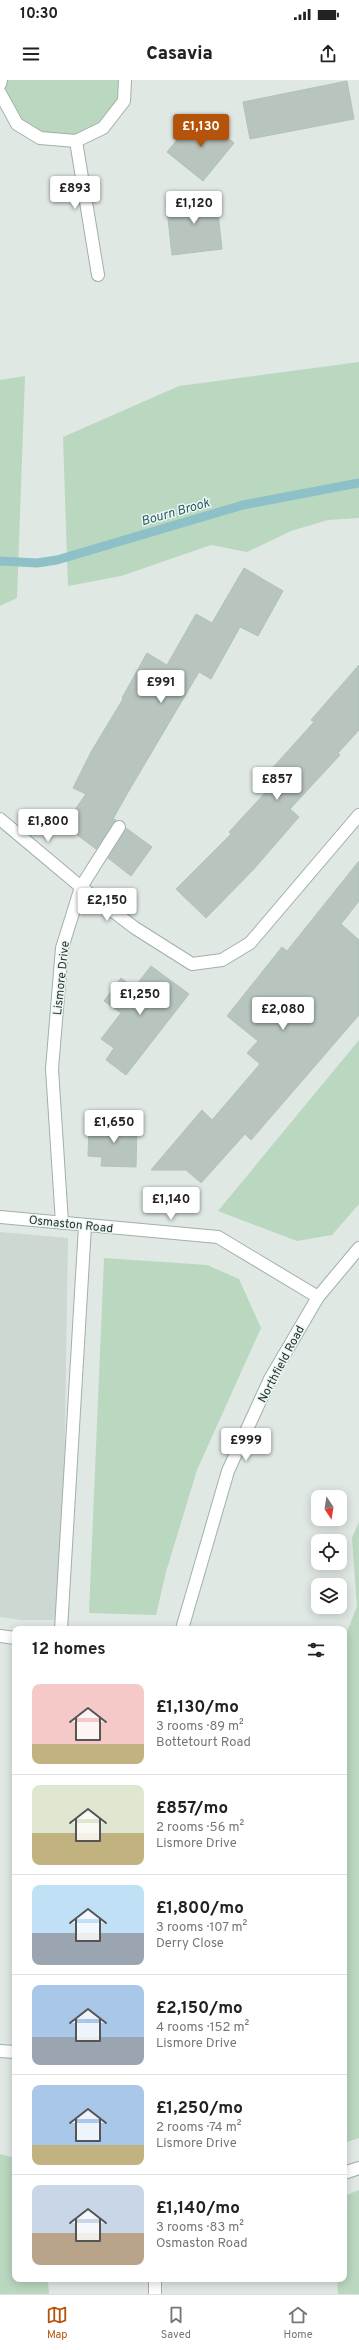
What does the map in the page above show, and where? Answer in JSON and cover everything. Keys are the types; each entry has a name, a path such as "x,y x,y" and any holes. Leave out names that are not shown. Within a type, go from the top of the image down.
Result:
{"street":[{"path":"0,93 17,124 40,138 76,142 103,128 124,101 125,80"},
{"path":"76,142 98,275"},
{"path":"0,818 81,887 134,928 192,964 222,960 250,943 359,815"},
{"name":"Lismore Drive","path":"62,1223 52,1069 62,948 81,887 119,827"},
{"name":"Osmaston Road","path":"0,1217 218,1237 318,1297"},
{"path":"62,1626 86,1226"},
{"name":"Northfield Road","path":"183,1626 228,1471 270,1379 318,1297 359,1248"},
{"path":"0,1636 12,1638"},
{"path":"0,2051 12,2052"},
{"path":"347,2172 359,2168"},
{"path":"155,2282 155,2294"}],"shaded area":[{"path":"0,1232 68,1238 62,1620 21,1620 0,1617"}],"green space":[{"path":"2,80 124,80 123,100 103,127 75,138 40,135 19,122 1,91"},
{"path":"359,362 359,518 328,520 291,531 247,552 211,545 121,576 68,586 63,437 179,386"},
{"path":"25,376 17,598 0,606 0,380"},
{"path":"359,1040 359,1204 332,1235 297,1241 218,1211"},
{"path":"104,1258 207,1265 239,1279 261,1328 197,1470 166,1572 156,1615 89,1613"},
{"path":"359,1522 359,2138 347,2142 347,1632 357,1606 352,1538"},
{"path":"0,2154 12,2157 12,2282 48,2282 49,2294 0,2294"},
{"path":"359,2190 359,2294 338,2294 337,2282 347,2282 347,2195"}],"building":[{"path":"347,81 354,119 250,139 243,102"},
{"path":"199,114 234,143 203,181 167,152"},
{"path":"216,195 222,249 172,255 166,201"},
{"path":"244,568 283,591 258,636 240,627 211,679 199,672 113,819 116,820 96,849 64,825 86,794 73,788 91,752 123,699 122,698 147,653 167,665 196,614 212,623"},
{"path":"359,665 359,730 338,753 340,755 290,809 299,817 253,870 206,918 176,889 231,834 229,832 276,781 268,773 314,722 311,720"},
{"path":"126,828 152,847 131,876 108,858"},
{"path":"359,861 359,901 341,924 359,940 359,1015 251,1140 245,1134 201,1183 186,1170 151,1170 202,1110 212,1120 260,1064 247,1053 258,1041 227,1016 282,947 287,951"},
{"path":"151,966 189,994 126,1075 106,1060 114,1048 101,1039 121,1013 104,1001 121,978 134,988"},
{"path":"89,1124 137,1125 136,1167 101,1166 102,1157 88,1156"}],"waterway":[{"name":"Bourn Brook","path":"0,561 37,563 57,560 243,505 359,483"}]}
